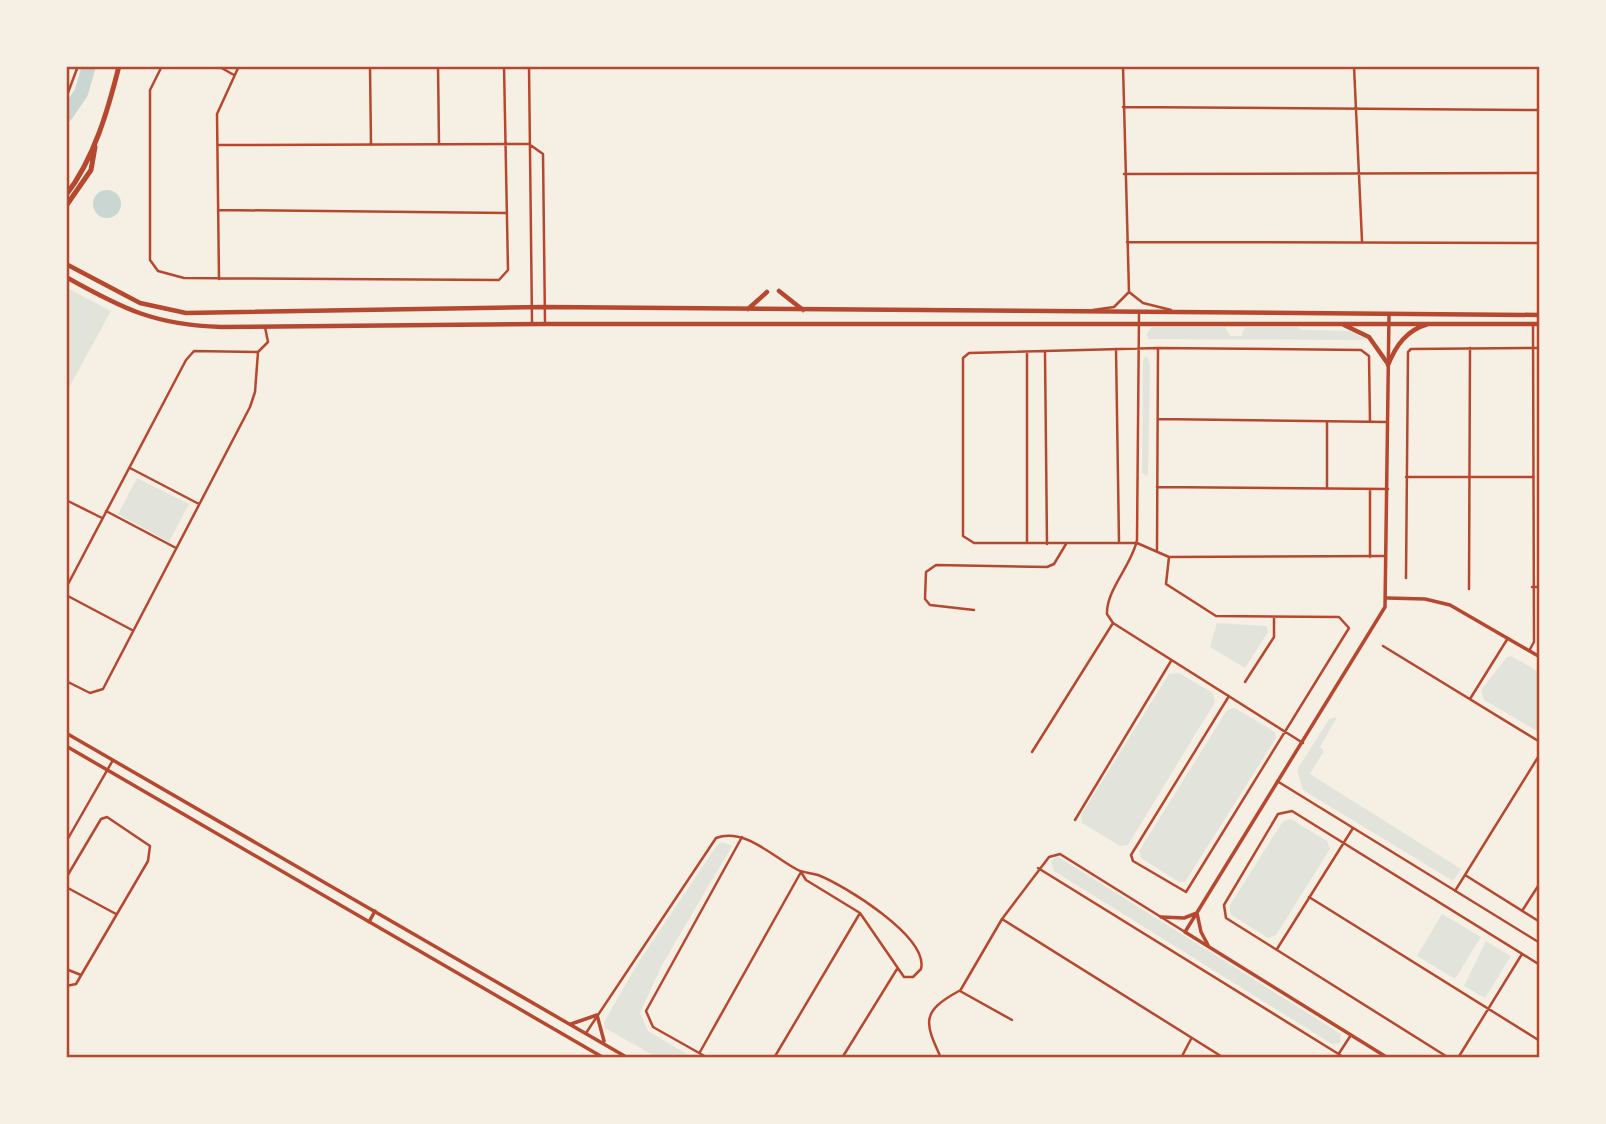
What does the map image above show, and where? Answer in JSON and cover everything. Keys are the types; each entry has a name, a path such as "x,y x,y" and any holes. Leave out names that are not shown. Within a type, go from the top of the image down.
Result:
{"main road":[{"path":"66,205 91,170 97,137 119,66"},
{"path":"66,195 77,181 97,137"},
{"path":"66,264 140,303 186,313 545,307 1539,315"},
{"path":"66,277 146,317 180,326 1536,324"},
{"path":"779,291 804,310"},
{"path":"747,310 767,292"},
{"path":"1340,323 1369,337 1388,365"},
{"path":"1388,365 1393,352 1407,334 1436,323"}],"street":[{"path":"66,98 78,66"},
{"path":"162,66 150,90 150,260 158,271 184,278 219,279 499,280 508,270 504,66"},
{"path":"218,66 234,75"},
{"path":"219,279 219,108 239,66"},
{"path":"370,66 371,145"},
{"path":"438,66 439,145"},
{"path":"529,66 532,324"},
{"path":"1074,312 1114,307 1129,292 1123,66"},
{"path":"1354,66 1362,241"},
{"path":"1123,107 1539,110"},
{"path":"218,145 528,144 543,154 545,324"},
{"path":"1124,174 1539,173"},
{"path":"218,210 507,214"},
{"path":"1127,242 1539,243"},
{"path":"1129,292 1143,303 1184,313"},
{"path":"1139,313 1137,543 1132,560 1107,607 1113,623 1303,743"},
{"path":"1185,932 1371,634 1387,598 1389,315"},
{"path":"1529,651 1534,642 1531,587 1533,348 1536,324"},
{"path":"66,681 90,693 103,689 255,392 258,352 268,342 265,327"},
{"path":"1157,551 1158,348"},
{"path":"1370,422 1369,356 1361,350 1158,348 969,353 963,358 963,536 974,542 1137,543 1169,557 1387,556"},
{"path":"1469,589 1470,348"},
{"path":"1406,578 1407,356 1411,349 1539,348"},
{"path":"1116,349 1119,544"},
{"path":"66,588 186,360 194,351 258,352"},
{"path":"1045,352 1047,544"},
{"path":"1027,353 1027,543"},
{"path":"1534,411 1539,411"},
{"path":"1158,419 1387,422"},
{"path":"1327,421 1327,488"},
{"path":"130,468 199,504"},
{"path":"1406,477 1532,477"},
{"path":"1157,487 1388,489"},
{"path":"1370,489 1370,556"},
{"path":"66,499 102,518"},
{"path":"106,511 176,548"},
{"path":"974,610 930,605 925,599 926,572 936,565 1047,567 1054,564 1066,544"},
{"path":"1169,557 1166,584 1216,616 1339,617 1349,628 1188,891 1133,861 1131,855 1229,696"},
{"path":"1531,587 1539,587"},
{"path":"66,596 132,630"},
{"path":"1387,598 1438,601 1539,657"},
{"path":"1245,682 1274,637 1274,617"},
{"path":"1032,752 1113,623"},
{"path":"1470,699 1508,638"},
{"path":"1383,646 1539,742"},
{"path":"1075,820 1171,660"},
{"path":"66,733 628,1058"},
{"path":"66,746 604,1058"},
{"path":"1455,891 1539,754"},
{"path":"66,842 113,760"},
{"path":"1278,781 1539,943"},
{"path":"66,793 66,802"},
{"path":"1449,1058 1226,918 1224,905 1278,814 1285,810 1292,811 1539,965"},
{"path":"66,878 100,819 107,817 150,846 148,861 76,984 66,986"},
{"path":"1277,949 1353,828"},
{"path":"580,1044 716,838 723,835 742,837 801,872 818,875 868,902 886,915 913,944 922,962 913,977 904,976 897,969 860,912 807,880 801,872"},
{"path":"708,1058 649,1023 646,1011 742,837"},
{"path":"941,1058 926,1025 928,1018 947,998 960,991 1002,919 1038,867 1049,857 1060,854 1388,1058"},
{"path":"1038,867 1345,1058"},
{"path":"700,1053 801,872"},
{"path":"1465,876 1539,922"},
{"path":"1522,911 1539,883"},
{"path":"66,887 116,914"},
{"path":"1310,897 1539,1041"},
{"path":"369,922 375,911"},
{"path":"774,1058 860,912"},
{"path":"1161,917 1184,918 1197,913"},
{"path":"1197,913 1201,932 1209,947"},
{"path":"1002,919 1224,1058"},
{"path":"1458,1058 1522,954"},
{"path":"66,969 81,975"},
{"path":"842,1058 897,969"},
{"path":"960,991 1012,1020"},
{"path":"568,1024 579,1023 597,1015"},
{"path":"597,1015 605,1043"},
{"path":"1338,1056 1350,1035"},
{"path":"1181,1058 1192,1038"}],"shaded area":[{"path":"107,190 117,194 121,204 117,214 107,218 97,214 93,204 97,194"},
{"path":"67,288 111,311 67,391"},
{"path":"1152,327 1225,327 1230,336 1241,336 1245,327 1297,327 1302,330 1350,331 1369,340 1148,339 1147,333"},
{"path":"1147,356 1150,365 1148,476 1142,473 1143,360"},
{"path":"137,478 189,504 169,542 118,514"},
{"path":"1217,623 1267,626 1268,632 1245,668 1210,647"},
{"path":"1511,656 1539,672 1539,732 1484,700 1481,690 1507,657"},
{"path":"1179,673 1213,693 1215,702 1128,845 1120,846 1082,823 1081,815 1169,674"},
{"path":"1235,708 1275,732 1276,738 1185,882 1179,882 1141,858 1139,851 1227,710"},
{"path":"1337,717 1320,747 1324,751 1310,774 1461,869 1453,881 1303,790 1297,770 1329,719"},
{"path":"1291,819 1327,841 1330,849 1276,935 1268,938 1230,914 1230,905 1283,821"},
{"path":"722,842 732,846 662,965 640,1013 648,1031 692,1057 656,1057 605,1028 604,1022 638,963 717,845"},
{"path":"1057,856 1341,1034 1340,1043 1332,1044 1054,871 1051,861"},
{"path":"1442,914 1481,937 1455,979 1417,956"},
{"path":"1486,941 1511,956 1485,998 1464,986"}],"waterway":[{"path":"66,115 81,93 89,66"}]}
